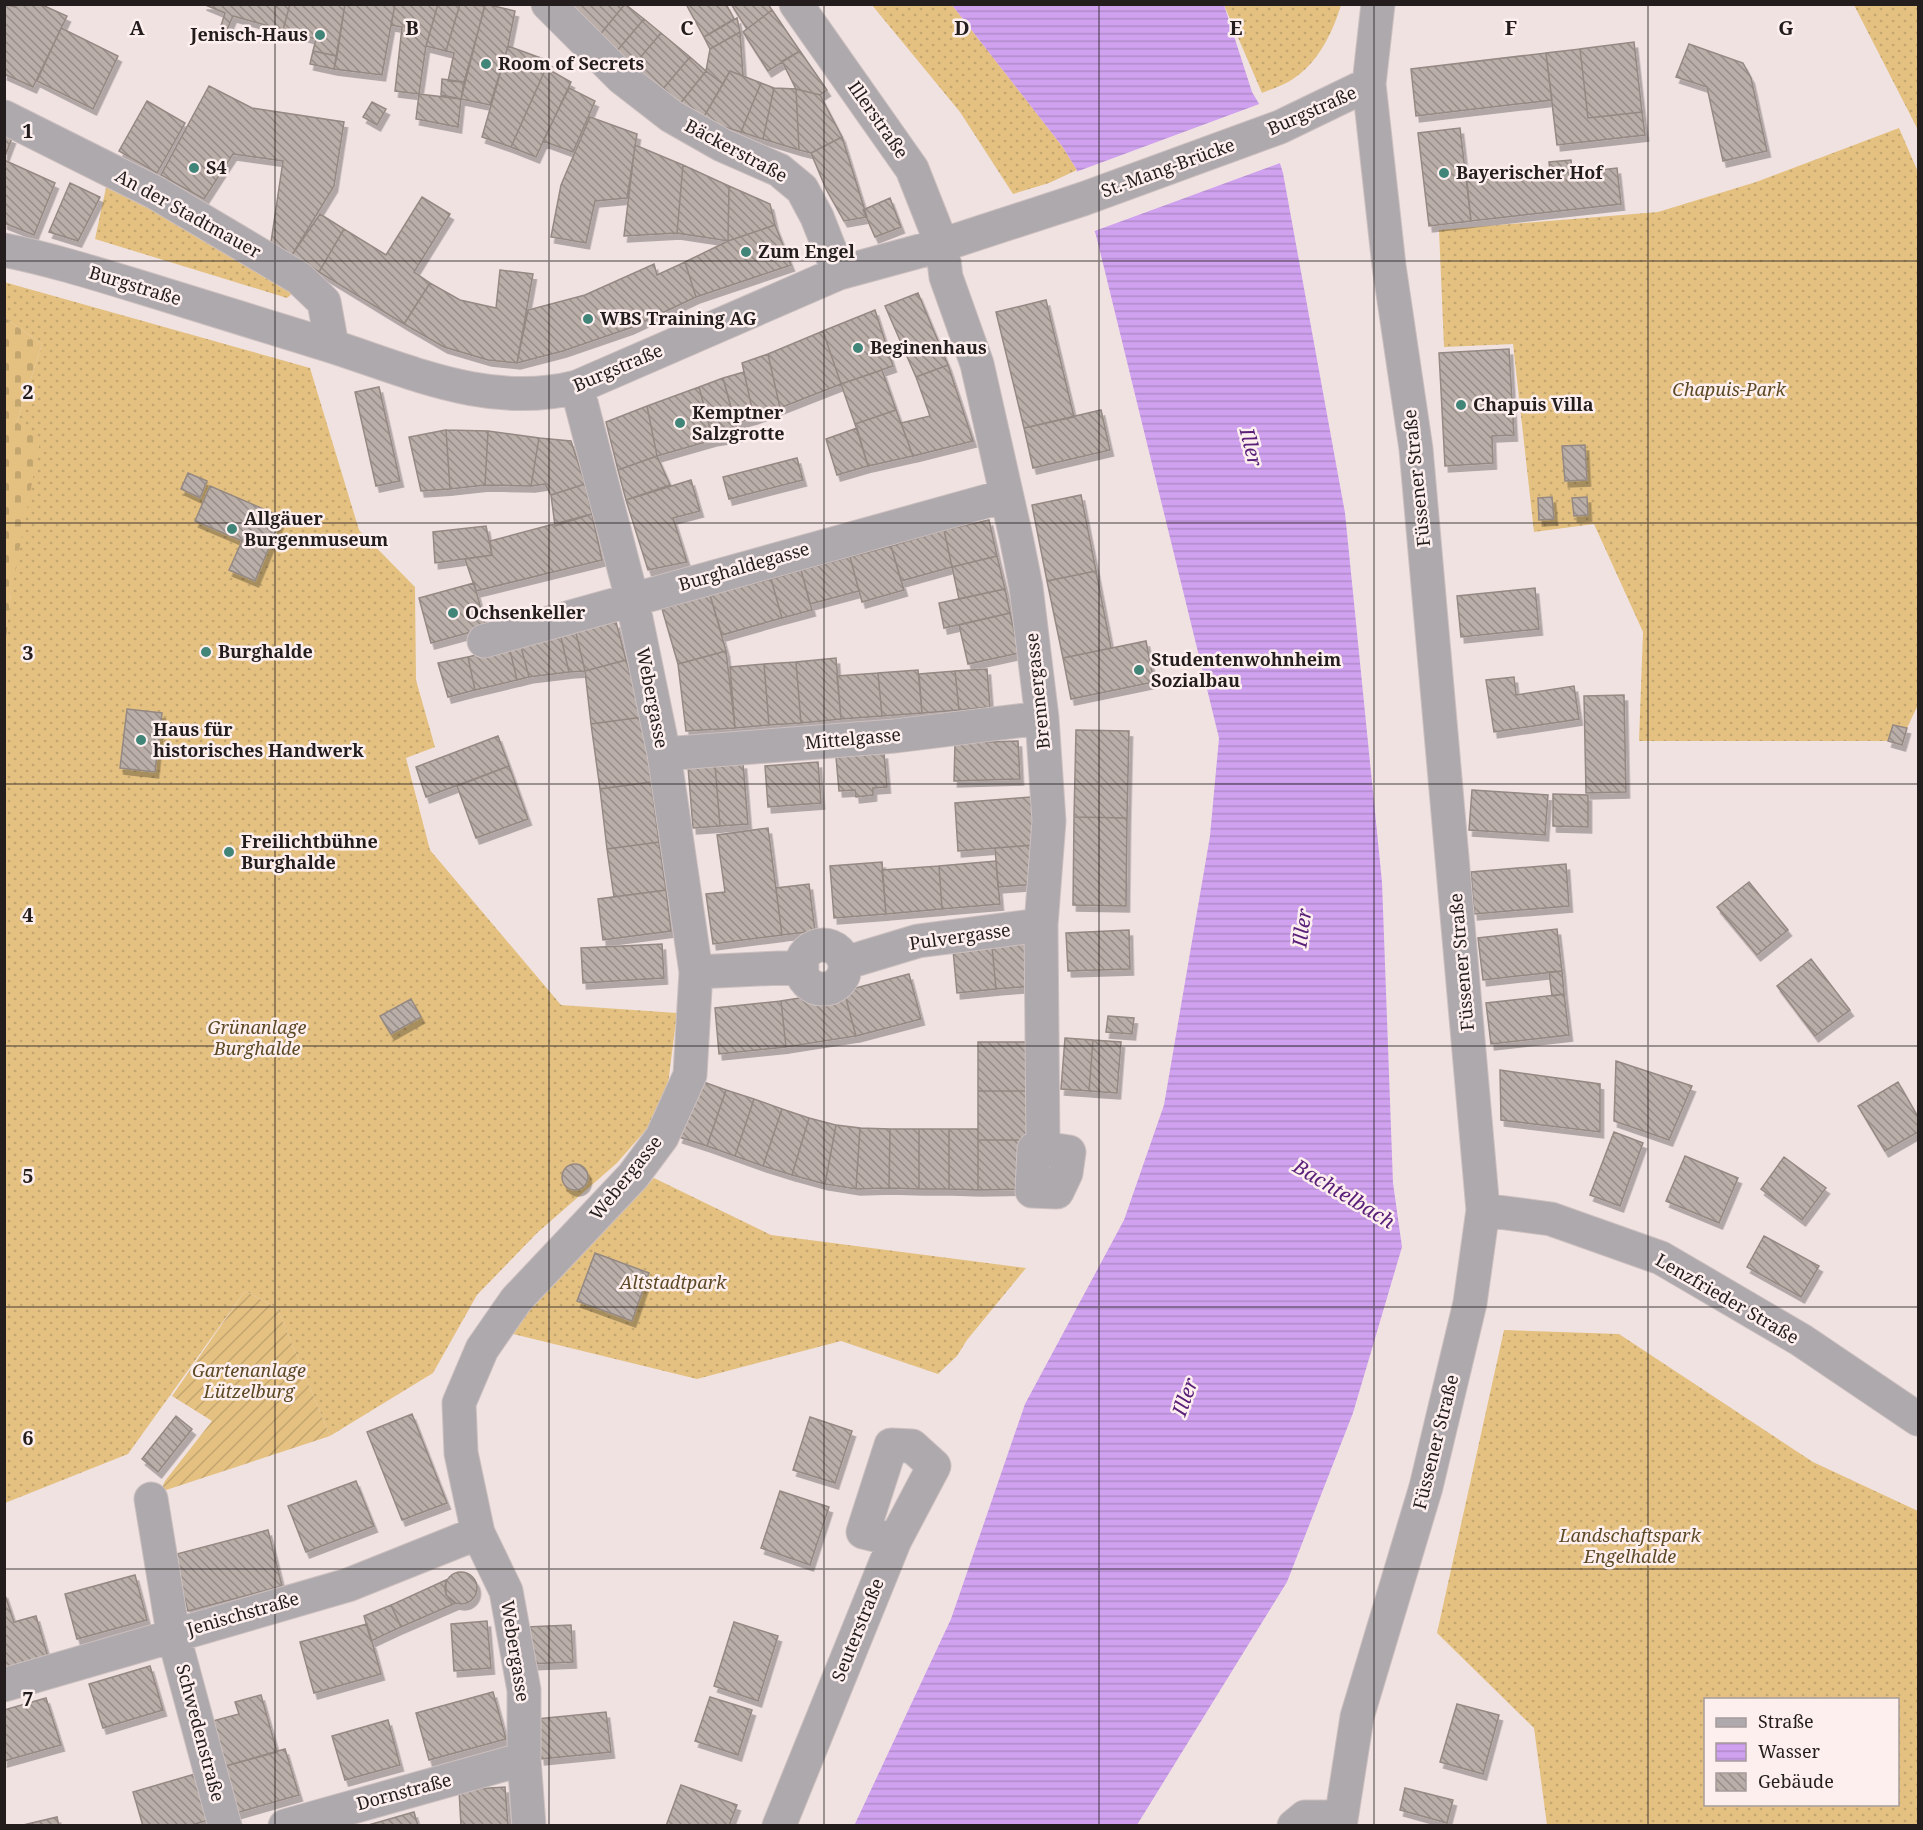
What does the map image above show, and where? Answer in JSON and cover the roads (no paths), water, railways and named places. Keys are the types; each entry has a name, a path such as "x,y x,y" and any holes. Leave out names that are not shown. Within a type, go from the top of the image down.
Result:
{"street":[{"name":"Bäckerstraße","path":"548,4 622,78 671,116 722,145 779,170 802,189 828,242 839,273"},
{"name":"Illerstraße","path":"796,4 912,169 942,245"},
{"name":"Füssener Straße","path":"1340,1821 1357,1717 1426,1487 1470,1303 1483,1210 1416,449 1389,266 1369,84 1378,4"},
{"name":"Burgstraße","path":"1267,132 1369,84"},
{"name":"An der Stadtmauer","path":"4,117 156,194 299,278 324,302 332,346"},
{"name":"St.-Mang-Brücke","path":"1083,199 1267,132"},
{"name":"Burgstraße","path":"4,250 108,277 332,346 442,384 481,393 516,395 557,392 577,387 839,273 942,245 1083,199"},
{"name":"Brennergasse","path":"942,245 946,277 976,364 1026,587 1042,717 1049,821 1041,925 1043,1148"},
{"name":"Webergasse","path":"529,1826 524,1760 524,1689 506,1591 478,1533 460,1453 459,1403 482,1349 516,1300 633,1176 662,1137 690,1075 696,972 664,754 632,599 577,387"},
{"name":"Burghaldegasse","path":"484,641 1005,496"},
{"name":"Mittelgasse","path":"664,754 895,736 1042,717"},
{"name":"Pulvergasse","path":"696,972 802,967 806,981 812,986 825,989 832,987 843,977 845,963 918,941 1041,925"},
{"name":"Lenzfrieder Straße","path":"1483,1210 1551,1219 1661,1258 1801,1340 1918,1419"},
{"name":"Seuterstraße","path":"779,1826 895,1540 934,1466 912,1446"},
{"name":"Schwedenstraße","path":"151,1499 173,1633 225,1826"},
{"name":"Jenischstraße","path":"4,1685 173,1633 348,1585 478,1533"},
{"name":"Dornstraße","path":"285,1826 524,1760"},
{"path":"1294,1826 1305,1817 1340,1821"}],"water":[{"path":"952,5 1224,5 1252,92 1264,112 1283,173 1345,513 1382,882 1393,1183 1402,1247 1353,1413 1287,1582 1137,1825 854,1826 951,1619 1025,1404 1124,1220 1164,1105 1210,836 1219,738 1096,235 1075,179 1077,170 1062,146"}],"place":[{"name":"Jenisch-Haus","path":"320,35"},
{"name":"Room of Secrets","path":"486,64"},
{"name":"S4","path":"194,168"},
{"name":"Bayerischer Hof","path":"1444,173"},
{"name":"Zum Engel","path":"746,252"},
{"name":"WBS Training AG","path":"588,319"},
{"name":"Beginenhaus","path":"858,348"},
{"name":"Chapuis Villa","path":"1461,405"},
{"name":"Kemptner Salzgrotte","path":"680,423"},
{"name":"Allgäuer Burgenmuseum","path":"232,529"},
{"name":"Ochsenkeller","path":"453,613"},
{"name":"Burghalde","path":"206,652"},
{"name":"Studentenwohnheim Sozialbau","path":"1139,670"},
{"name":"Haus für historisches Handwerk","path":"141,740"},
{"name":"Freilichtbühne Burghalde","path":"229,852"}],"park label":[{"name":"Chapuis-Park","path":"1729,390"},
{"name":"Grünanlage Burghalde","path":"257,1038"},
{"name":"Altstadtpark","path":"673,1283"},
{"name":"Gartenanlage Lützelburg","path":"249,1381"},
{"name":"Landschaftspark Engelhalde","path":"1630,1546"}],"water label":[{"name":"Iller","path":"1251,447"},
{"name":"Iller","path":"1302,928"},
{"name":"Bachtelbach","path":"1344,1194"},
{"name":"Iller","path":"1185,1397"}]}
